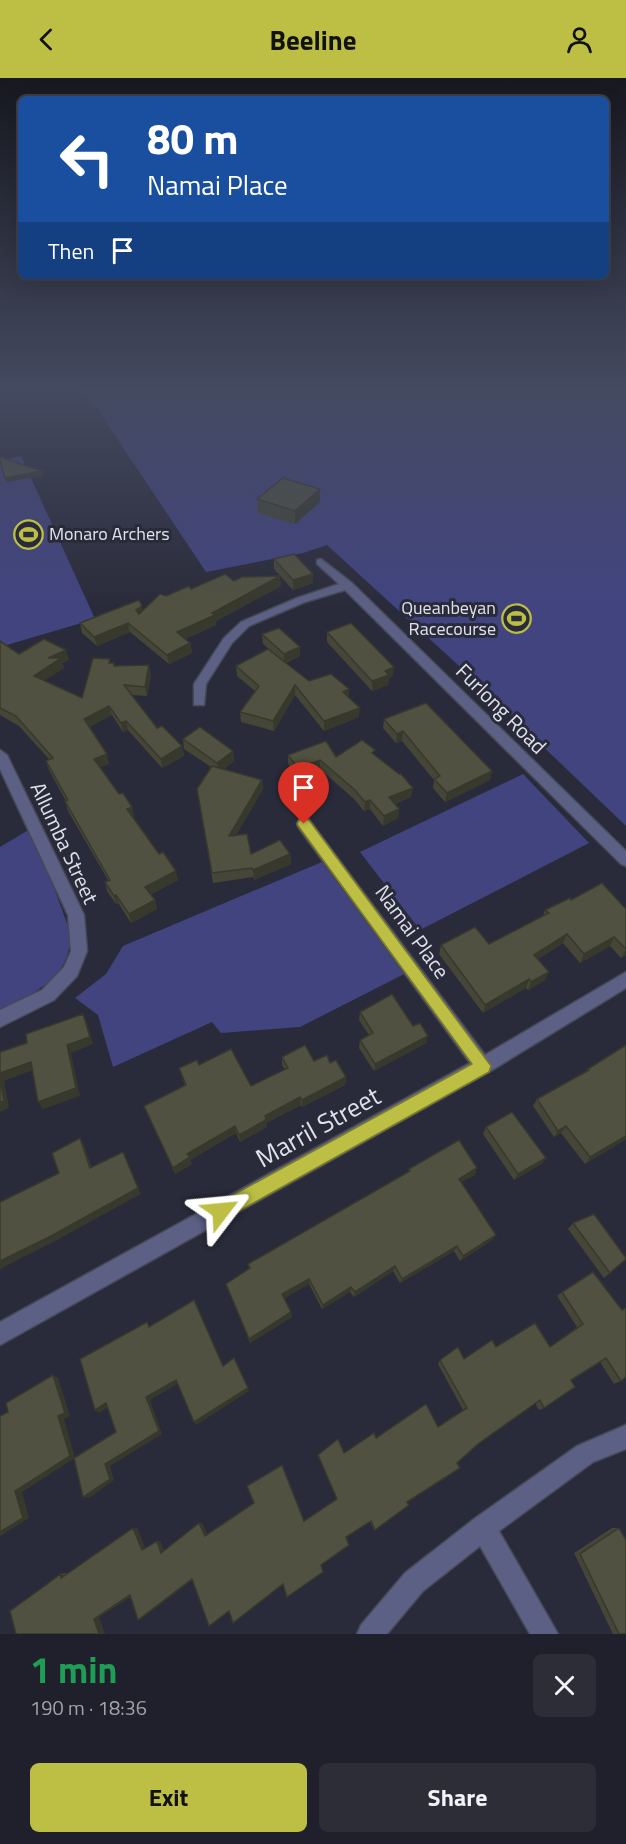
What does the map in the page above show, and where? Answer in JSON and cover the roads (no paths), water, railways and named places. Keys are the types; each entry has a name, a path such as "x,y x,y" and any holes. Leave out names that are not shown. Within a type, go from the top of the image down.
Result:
{"street":[{"name":"Furlong Road","path":"321,561 626,860"},
{"path":"199,702 200,684 228,641 245,624 301,600 348,585"},
{"name":"Allumba Street","path":"0,755 76,915 79,951 71,972 48,995 0,1019"},
{"name":"Namai Place","path":"304,824 483,1066"},
{"name":"Marril Street","path":"0,1334 483,1066 626,979"},
{"path":"370,1634 414,1582 483,1528 585,1454 626,1437"},
{"path":"483,1528 545,1634"}],"place":[{"name":"Monaro Archers","path":"28,534"},
{"name":"Queanbeyan Racecourse","path":"517,618"}]}
